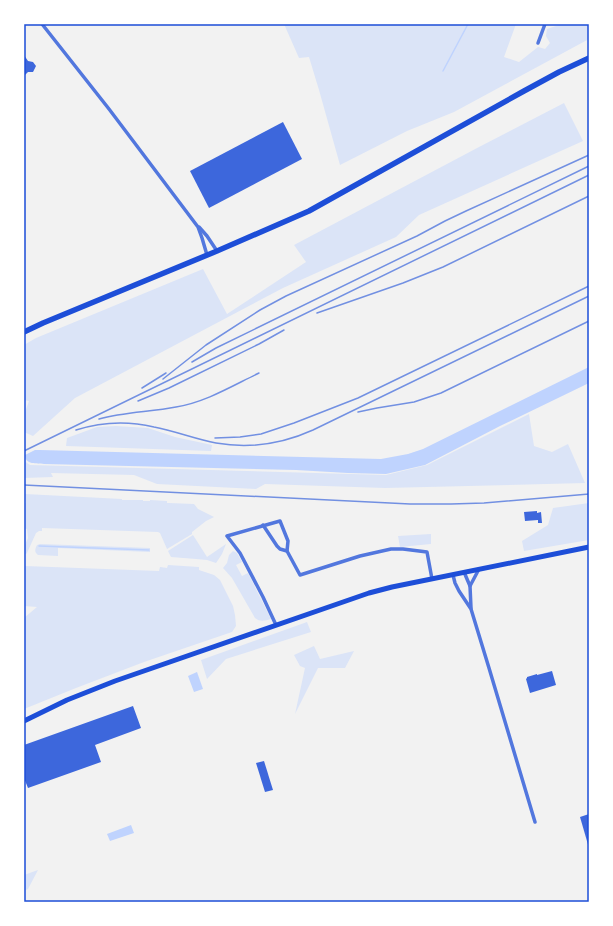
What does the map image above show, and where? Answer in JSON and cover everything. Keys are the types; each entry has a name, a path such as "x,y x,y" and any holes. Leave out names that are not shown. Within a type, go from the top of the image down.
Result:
{"main road":[{"path":"24,332 309,211 524,91 589,58"},
{"path":"24,721 67,700 101,686 369,593 589,547"}],"street":[{"path":"42,24 109,109 198,227 208,236 217,251"},
{"path":"538,43 545,24"},
{"path":"198,227 207,255"},
{"path":"276,625 240,553 227,536 280,520 288,541 287,551 300,574 360,556 391,549 403,548 427,552 432,579"},
{"path":"263,526 277,546 287,551"},
{"path":"470,586 479,569"},
{"path":"464,572 470,586 471,609 535,822"},
{"path":"453,575 457,588 471,609"}],"shaded area":[{"path":"284,24 516,24 504,57 519,62 538,47 545,49 550,43 546,36 547,29 562,24 589,24 589,39 454,112 407,131 340,165 309,57 299,58"},
{"path":"564,103 583,141 419,215 396,237 283,288 75,398 33,436 24,432 24,415 29,401 24,400 24,345 36,338 203,269 227,314 306,262 294,245"},
{"path":"529,414 534,446 552,452 568,444 585,483 385,488 265,484 256,489 157,484 134,475 51,473 53,477 24,478 24,461 30,465 386,475 427,465"},
{"path":"116,426 148,428 175,437 212,445 211,451 66,446 67,438 97,427"},
{"path":"25,494 122,500 167,501 167,503 194,504 198,509 214,517 206,521 192,532 192,534 167,549 160,533 158,532 42,528 42,531 36,533 27,553 24,554 24,547 28,538 27,529 24,528 24,503 26,503"},
{"path":"589,503 589,540 524,551 522,541 548,525 553,508"},
{"path":"431,534 431,544 400,547 398,536"},
{"path":"193,535 207,557 226,544 216,563 207,560 171,557 168,551"},
{"path":"37,545 150,548 150,552 58,548 58,556 38,555 35,552 35,549"},
{"path":"233,551 237,553 242,562 236,565 242,576 248,573 271,619 262,621 255,618 232,578 223,568 227,563 229,555"},
{"path":"24,559 25,566 159,571 160,567 167,568 168,565 199,567 199,570 214,575 220,580 233,606 236,626 232,632 144,662 24,709 24,618 37,607 24,606"},
{"path":"307,622 311,632 226,659 207,679 201,660"},
{"path":"314,646 320,659 354,651 345,668 318,668 295,714 305,668 300,666 294,655"},
{"path":"38,870 28,889 24,891 24,875"}],"water":[{"path":"589,367 589,383 500,426 425,465 386,474 296,470 44,464 29,462 25,455 35,450 40,450 381,459 408,454 423,449"},
{"path":"197,672 203,689 194,692 188,676"},
{"path":"131,825 134,833 110,841 107,834"}],"building":[{"path":"24,55 28,61 33,62 36,66 33,72 28,72 24,76"},
{"path":"283,122 302,159 209,208 190,171"},
{"path":"537,511 537,513 541,512 542,523 538,523 538,520 525,521 524,512"},
{"path":"552,671 556,685 530,693 526,679 527,677"},
{"path":"133,706 141,728 95,745 101,762 28,788 24,778 24,745"},
{"path":"264,761 273,790 265,792 256,763"},
{"path":"589,814 589,848 580,817"}],"waterway":[{"path":"443,71 468,24"},
{"path":"39,546 149,550"}],"railway":[{"path":"163,379 206,345 260,310 286,296 589,155"},
{"path":"192,362 216,348 589,166"},
{"path":"24,451 589,175"},
{"path":"317,313 403,283 443,267 589,196"},
{"path":"215,438 261,434 358,398 589,286"},
{"path":"76,430 95,425 125,423 154,427 229,445 266,444 290,439 313,430 589,296"},
{"path":"358,412 414,402 441,393 589,321"},
{"path":"138,401 169,388 259,344 284,330"},
{"path":"142,388 166,373"},
{"path":"99,419 187,405 219,393 259,373"},
{"path":"24,485 410,504 484,503 589,494"}]}
